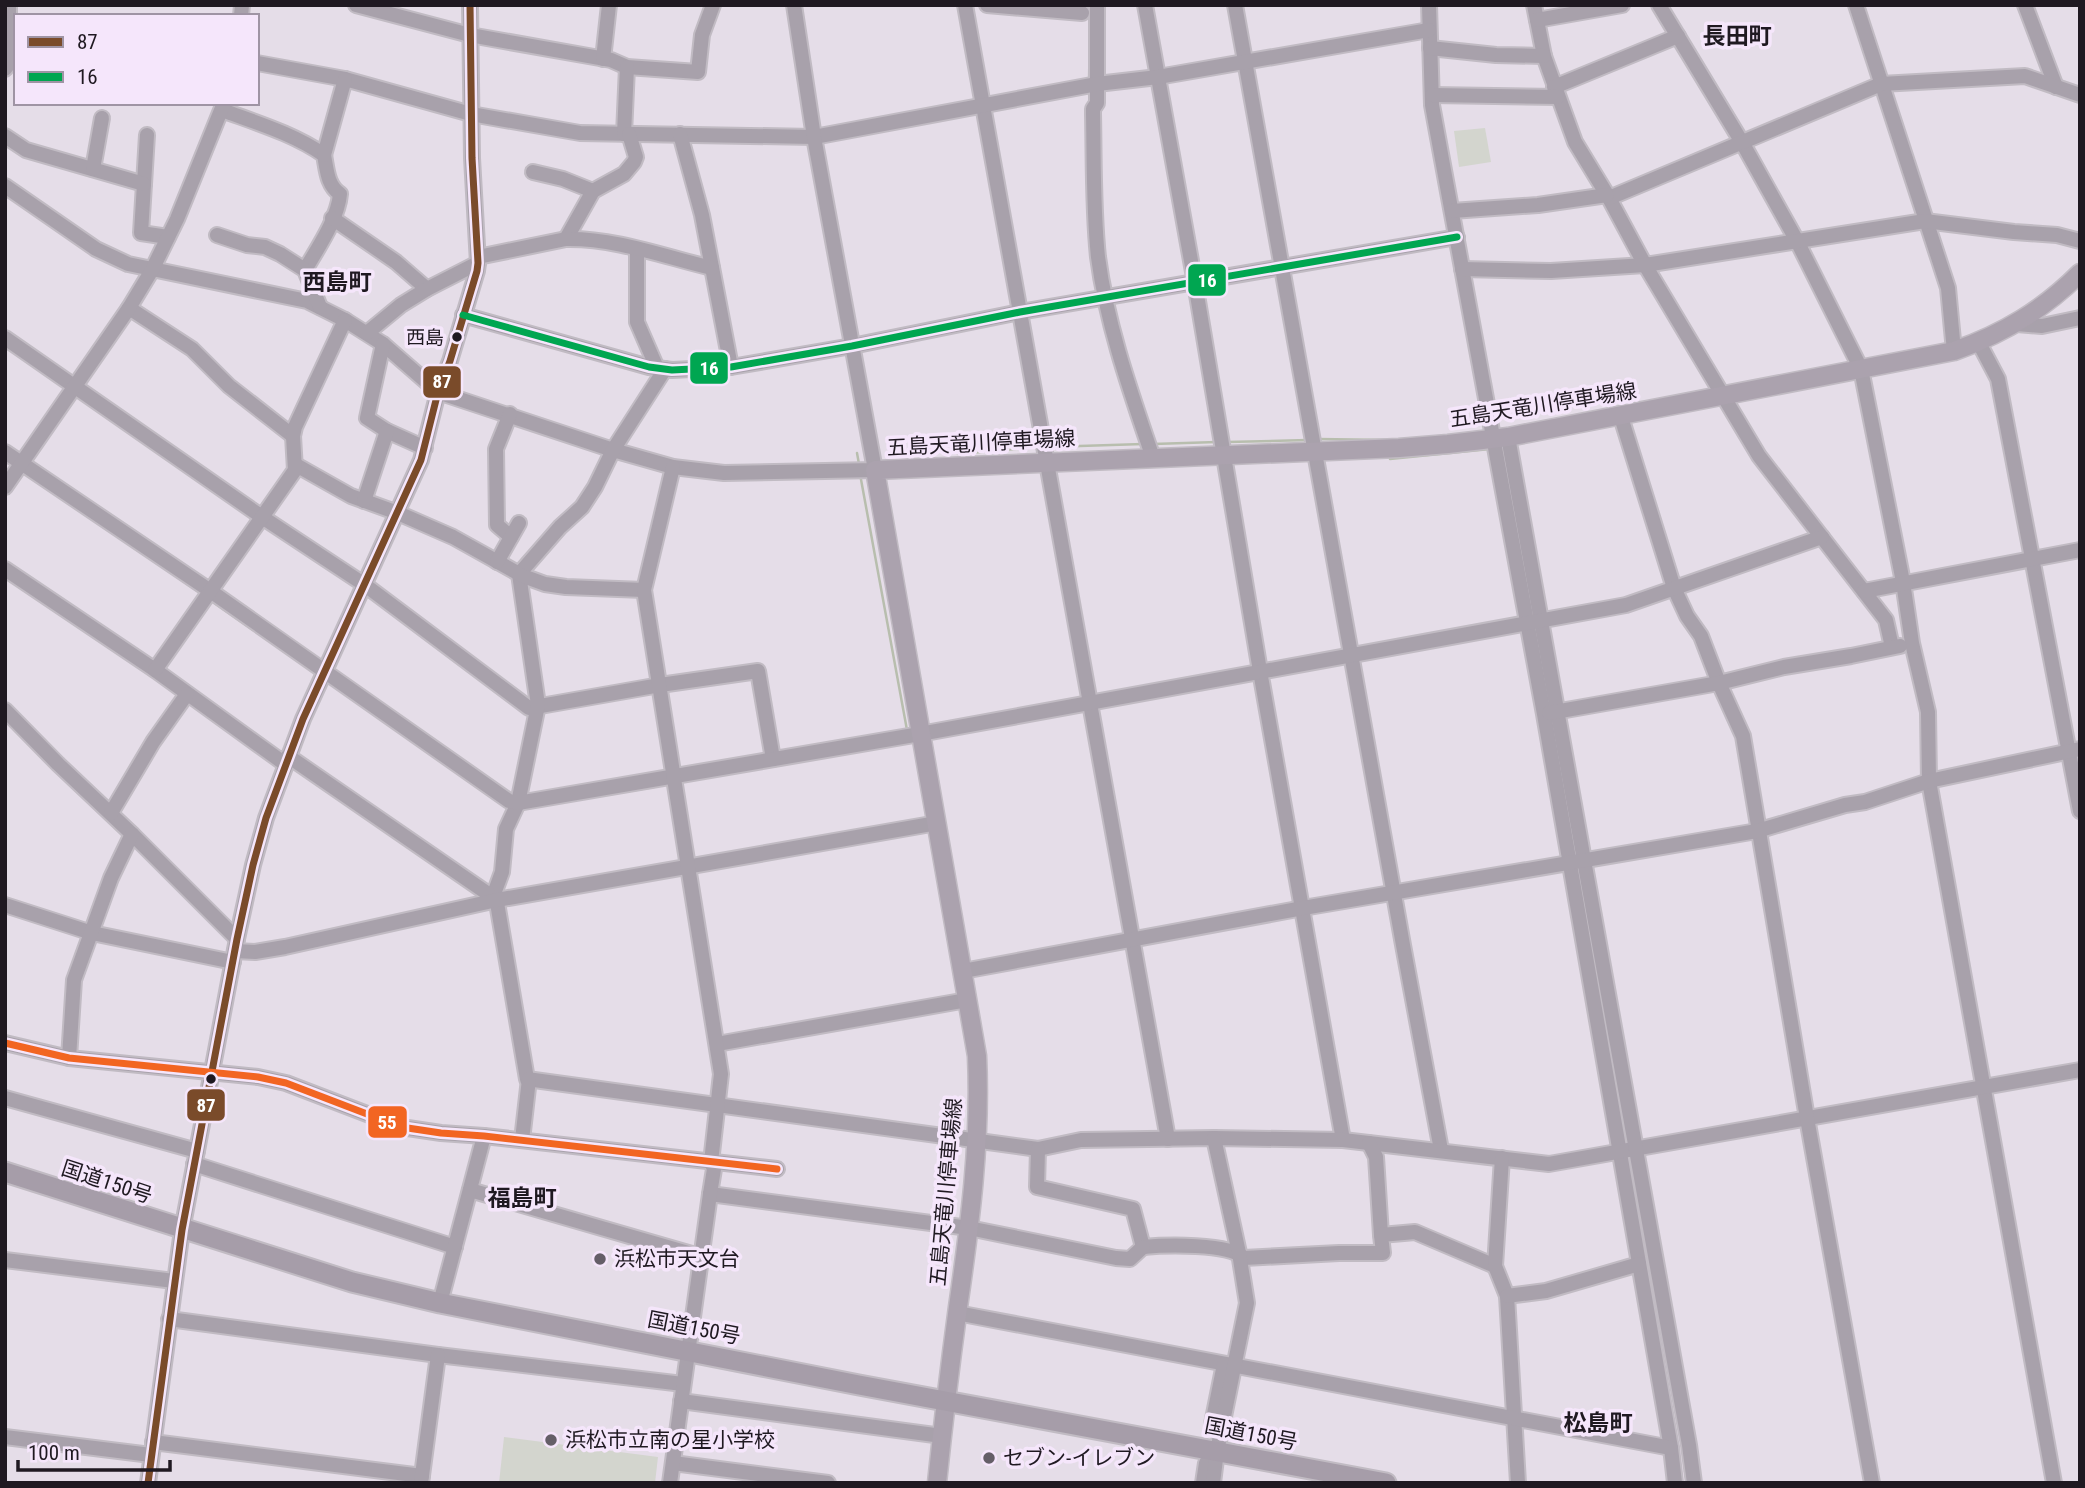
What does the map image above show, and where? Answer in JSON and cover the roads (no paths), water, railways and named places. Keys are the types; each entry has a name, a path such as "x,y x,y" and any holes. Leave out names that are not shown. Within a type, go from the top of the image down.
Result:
{"highway":[{"name":"国道150号","path":"5,1172 352,1283 440,1303 946,1400 1211,1457 1314,1476 1386,1483"}],"main road":[{"name":"五島天竜川停車場線","path":"937,1483 978,1140 977,1056 875,470 1399,448 1501,438 1954,351 1979,343 2017,324 2049,302 2080,274"}],"street":[{"path":"9,5 9,65"},
{"path":"356,5 385,9 470,35 603,59 627,67 698,72 702,36 713,5"},
{"path":"148,1483 182,1230 253,865 303,719 425,448 438,391 474,284 478,260 471,114 470,5"},
{"path":"603,59 609,5"},
{"path":"5,186 96,249 128,264 292,297 320,307 383,344 438,391 613,450 673,467 724,473 875,470 814,137 794,5"},
{"path":"965,5 1168,1139"},
{"path":"988,5 1082,13"},
{"path":"1097,5 1097,103 1093,109 1098,257 1105,299 1124,372 1153,458"},
{"path":"1145,5 1343,1140"},
{"path":"1235,5 1441,1150"},
{"path":"1429,5 1432,95 1462,269 1501,438 1628,1149 1689,1445 1694,1483"},
{"path":"1659,5 1797,241 1861,369 1903,582 1912,643 1928,712 1929,781 2054,1483"},
{"path":"1856,5 1948,289 1954,351"},
{"path":"2025,5 2056,87"},
{"path":"1617,6 1581,11 1536,12 1544,56 1575,142 1759,456 1886,620 1892,648"},
{"path":"259,63 345,79 471,114 580,133 814,137 1097,84 1158,77 1429,30"},
{"path":"1432,95 1556,92 1678,36"},
{"path":"1430,48 1496,55 1544,56"},
{"path":"566,239 593,191 624,174 635,162 636,157 627,134 627,67"},
{"path":"1452,211 1608,197 1742,144 1881,84 2025,76 2080,95"},
{"path":"305,270 323,240 339,202 340,194 329,182 324,155 345,79"},
{"path":"5,487 129,308 152,270 223,107 311,146 324,155"},
{"path":"93,169 102,118"},
{"path":"680,134 702,215 731,367"},
{"path":"147,135 141,233 168,237"},
{"path":"5,136 26,150 144,184"},
{"path":"533,172 563,179 593,191"},
{"path":"332,218 396,262 427,289"},
{"path":"1462,269 1551,271 1645,265 1925,221 2057,235 2080,241"},
{"path":"217,235 247,245 265,247 305,270 320,307"},
{"path":"463,315 661,369 731,367 1020,312 1457,237"},
{"path":"367,333 401,305 478,260 566,239 609,242 712,268"},
{"path":"637,250 636,322 661,369"},
{"path":"129,308 191,349 229,386 293,436"},
{"path":"2017,324 2042,326 2080,318"},
{"path":"155,670 295,470 295,427 345,320"},
{"path":"5,338 262,517 365,585 529,708 758,671 773,758"},
{"path":"1979,343 1998,379 2032,558 2074,750 2080,811"},
{"path":"383,344 367,418 387,431 425,448"},
{"path":"522,1140 529,1079 495,891 502,872 506,829 518,803 538,705 519,574 559,527 582,507 661,369"},
{"path":"510,414 496,449 497,524 512,537"},
{"path":"1620,417 1674,588 1687,616 1701,636 1742,736 1872,1483"},
{"path":"363,501 387,431"},
{"path":"5,452 20,468 209,590 509,801 518,803 920,734 1626,605 1822,537"},
{"path":"296,464 351,496 453,537 519,574 566,587 644,590"},
{"path":"670,1483 714,1169 711,1162 721,1074 644,590 673,467"},
{"path":"497,562 519,523"},
{"path":"1864,591 2080,550"},
{"path":"5,569 187,694 497,900"},
{"path":"1550,712 1719,683 1784,667 1912,643"},
{"path":"111,813 153,742 187,694"},
{"path":"5,710 132,834 235,951"},
{"path":"963,971 1303,908 1758,831 1845,805 1865,802 1929,781 2074,750"},
{"path":"5,905 92,933 255,952 497,900 937,823"},
{"path":"69,1058 74,979 111,878 132,834"},
{"path":"717,1044 967,1000"},
{"path":"5,1043 69,1058 258,1077 286,1083 401,1127 776,1169"},
{"path":"529,1079 1038,1149 1081,1140 1343,1140 1549,1164 2080,1070"},
{"path":"5,1098 195,1158 455,1247"},
{"path":"440,1303 484,1136"},
{"path":"1212,1424 1248,1303 1214,1138"},
{"path":"710,1195 969,1228 1130,1259 1143,1247 1170,1245 1197,1246 1239,1253 1244,1258 1383,1253 1376,1157 1369,1143"},
{"path":"1038,1149 1037,1187 1133,1209 1143,1247"},
{"path":"1628,1149 1639,1264 1675,1483"},
{"path":"1502,1158 1495,1266 1507,1297 1518,1483"},
{"path":"470,1190 702,1256"},
{"path":"1381,1236 1415,1232 1495,1266"},
{"path":"5,1260 174,1281"},
{"path":"1507,1297 1546,1291 1639,1264"},
{"path":"957,1313 1671,1448"},
{"path":"169,1319 683,1384"},
{"path":"5,1437 152,1449 422,1480 438,1355"},
{"path":"1203,1483 1230,1365"},
{"path":"681,1401 942,1436"},
{"path":"1211,1457 1213,1483"},
{"path":"673,1463 828,1483"}],"waterway":[{"path":"1090,5 1090,15"},
{"path":"1089,81 1090,29"},
{"path":"1089,93 1090,105"},
{"path":"1318,439 1389,440"},
{"path":"1227,442 1308,440"},
{"path":"1153,444 1217,442"},
{"path":"1048,447 1143,444"},
{"path":"958,454 1038,447"},
{"path":"1390,455 1390,459 1490,449"},
{"path":"857,453 859,464"},
{"path":"860,474 907,730"},
{"path":"135,548 202,594"},
{"path":"210,600 253,630"},
{"path":"520,809 654,787"},
{"path":"1674,1399 1683,1451"},
{"path":"1685,1471 1687,1483"}],"place":[{"name":"西島","path":"457,337"},
{"name":"浜松市天文台","path":"600,1259"},
{"name":"浜松市立南の星小学校","path":"551,1440"},
{"name":"セブン-イレブン","path":"989,1458"}],"district":[{"name":"長田町","path":"1737,36"},
{"name":"西島町","path":"337,282"},
{"name":"福島町","path":"522,1198"},
{"name":"松島町","path":"1598,1423"}]}
